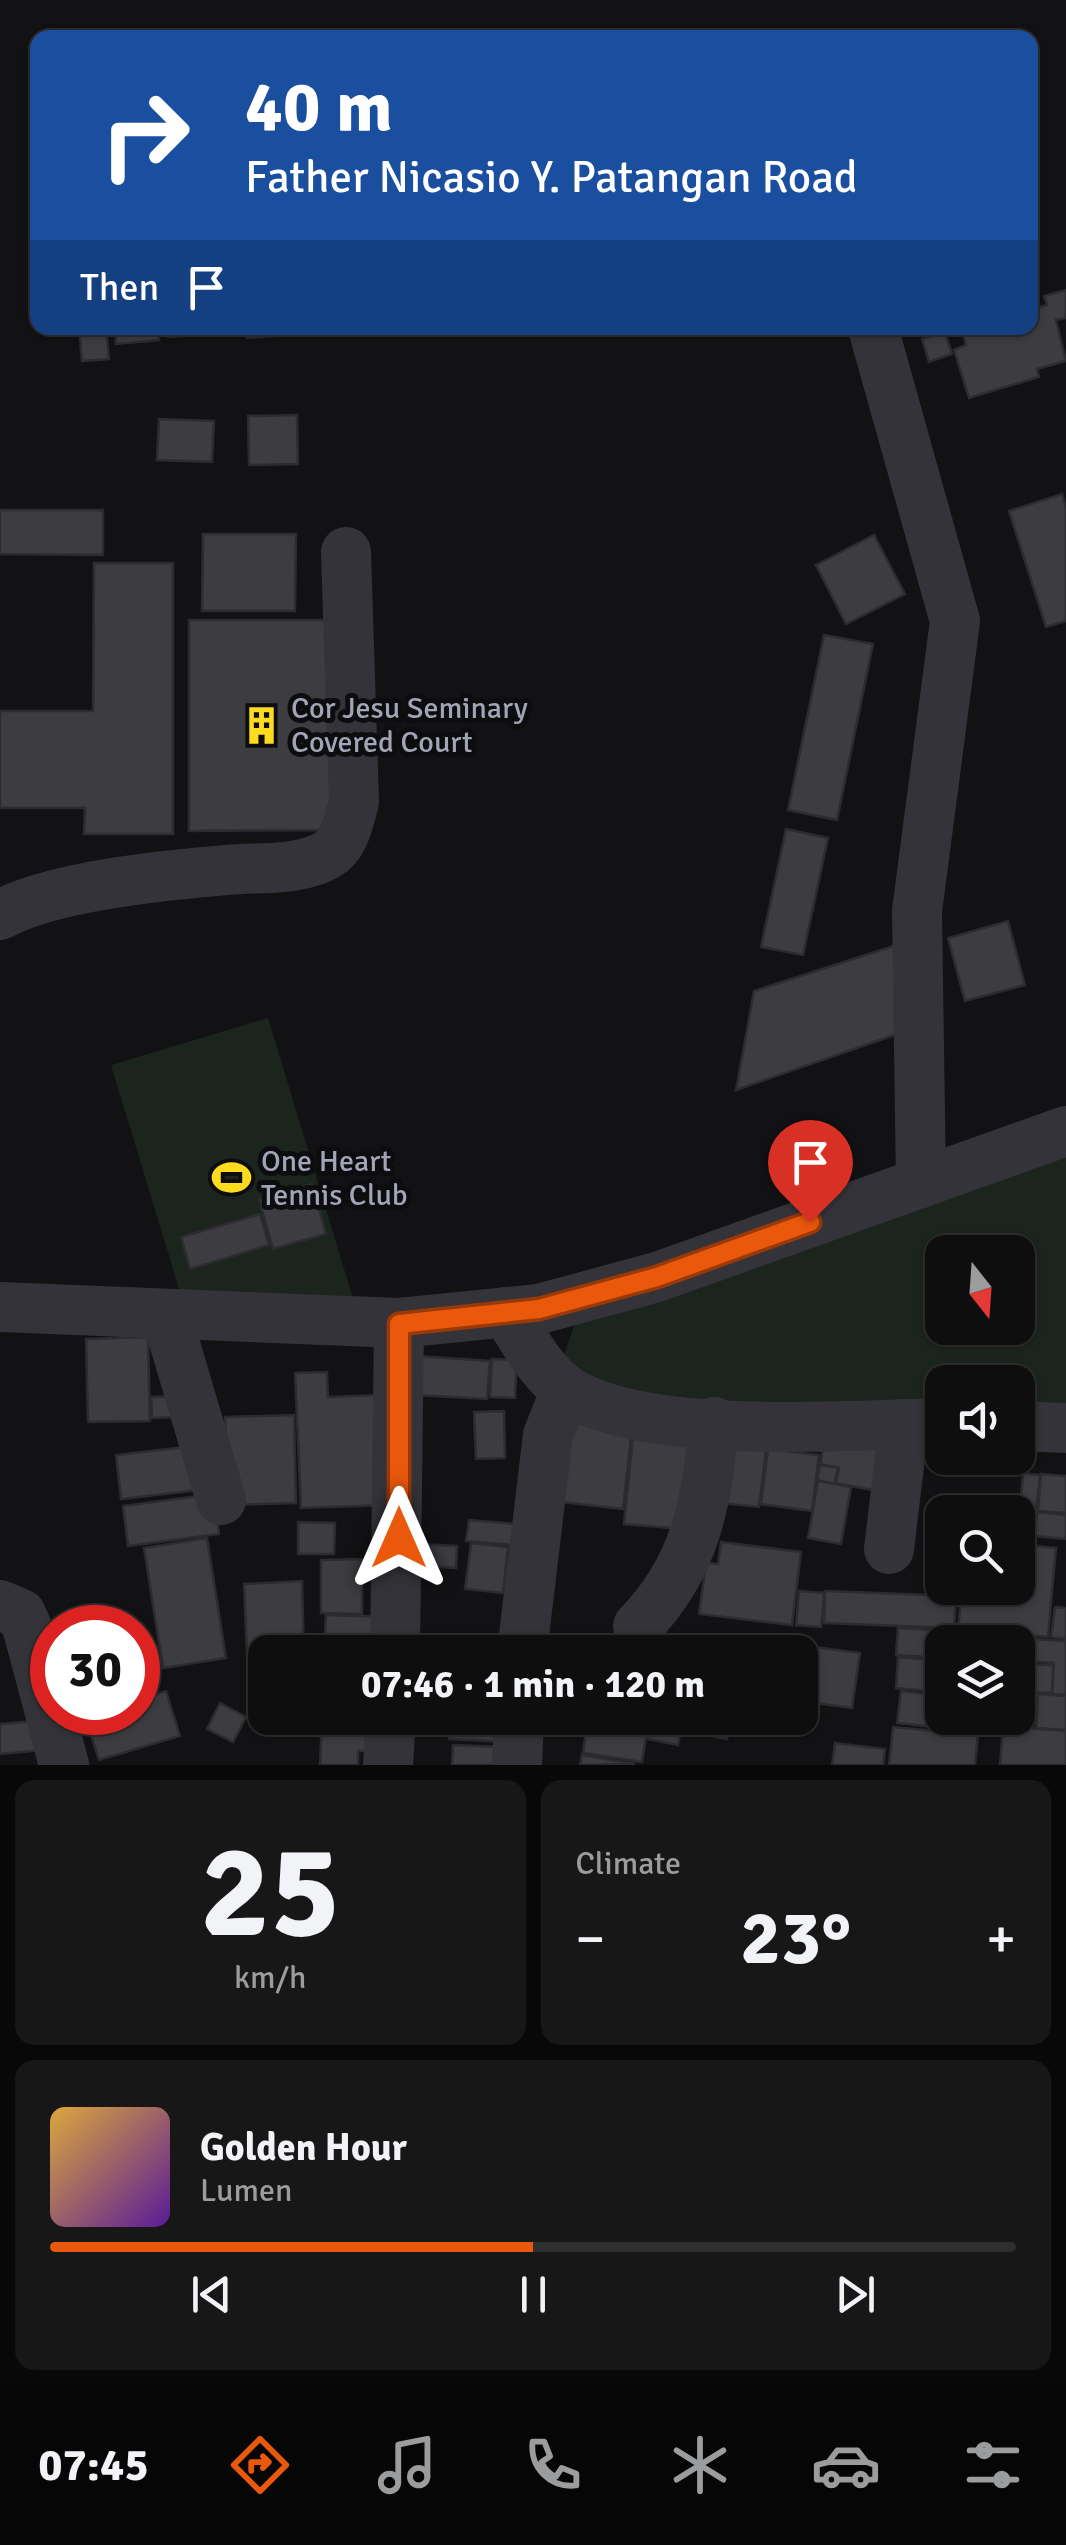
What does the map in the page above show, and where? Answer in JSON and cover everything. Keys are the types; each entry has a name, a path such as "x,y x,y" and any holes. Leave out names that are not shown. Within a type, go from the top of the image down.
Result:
{"street":[{"path":"876,335 955,621 917,912 921,1182"},
{"path":"0,914 46,897 199,872 297,864 329,854 345,835 354,802 346,552"},
{"path":"0,1307 399,1324 539,1309 657,1277 1066,1131"},
{"path":"506,1312 566,1390 602,1406 665,1420 923,1424 890,1548"},
{"path":"166,1314 220,1500"},
{"path":"395,1635 399,1324"},
{"path":"524,1635 548,1435 566,1390"},
{"path":"638,1626 662,1602 700,1529 714,1422"},
{"path":"1035,1427 1066,1428"},
{"path":"0,1605 22,1614 64,1765"},
{"path":"388,1765 390,1735"},
{"path":"518,1765 519,1735"}],"shaded area":[{"name":"One Heart Tennis Club","path":"268,1018 353,1298 180,1292 111,1065"},
{"path":"1066,1144 1066,1413 1035,1412 1035,1365 925,1365 925,1411 639,1403 562,1361 575,1323"}],"building":[{"path":"1066,290 1066,318 1056,320 1066,361 1037,369 1039,377 969,398 954,350 966,345 963,335 1038,335 1038,308 1047,305 1044,296"},
{"path":"80,335 107,335 109,359 82,361"},
{"path":"115,335 159,335 159,340 116,344"},
{"path":"946,335 952,354 929,362 922,339"},
{"path":"297,415 298,464 249,465 248,416"},
{"path":"159,419 214,421 212,462 157,460"},
{"path":"1062,494 1066,508 1066,621 1046,627 1009,511"},
{"path":"0,510 103,510 103,555 0,554"},
{"path":"203,534 296,534 295,611 202,611"},
{"path":"874,535 905,594 846,624 816,565"},
{"path":"94,563 173,563 173,834 84,834 85,808 0,808 0,711 93,711"},
{"name":"Cor Jesu Seminary Covered Court","path":"189,620 332,620 333,830 189,831"},
{"path":"824,635 873,644 837,820 788,810"},
{"path":"786,829 828,838 803,955 761,947"},
{"path":"1008,921 1025,985 965,1001 948,938"},
{"path":"906,942 906,1031 736,1090 754,991"},
{"path":"312,1184 326,1234 273,1249 259,1199"},
{"path":"260,1214 269,1245 190,1269 181,1237"},
{"path":"148,1337 150,1421 88,1422 86,1339"},
{"path":"418,1356 490,1361 487,1399 416,1395"},
{"path":"492,1359 517,1360 515,1398 490,1397"},
{"path":"327,1372 328,1397 381,1395 386,1505 301,1508 295,1373"},
{"path":"180,1396 180,1417 152,1418 151,1397"},
{"path":"504,1411 505,1458 476,1459 474,1412"},
{"path":"294,1415 296,1503 228,1505 225,1417"},
{"path":"571,1422 632,1429 623,1509 561,1502"},
{"path":"633,1436 708,1444 694,1530 624,1524"},
{"path":"825,1440 884,1451 877,1491 836,1483 839,1468 820,1464"},
{"path":"203,1445 208,1489 121,1499 116,1455"},
{"path":"717,1445 766,1450 759,1507 710,1502"},
{"path":"768,1449 819,1455 812,1511 761,1504"},
{"path":"820,1465 838,1468 834,1484 817,1480"},
{"path":"1041,1474 1066,1476 1066,1513 1038,1511"},
{"path":"1023,1475 1040,1475 1036,1512 1035,1495 1021,1495"},
{"path":"818,1481 851,1487 841,1544 808,1538"},
{"path":"214,1494 219,1534 128,1546 123,1506"},
{"path":"1037,1512 1066,1515 1066,1539 1035,1536"},
{"path":"469,1520 515,1524 513,1545 466,1541"},
{"path":"298,1522 335,1523 334,1554 298,1554"},
{"path":"207,1538 226,1658 163,1668 160,1605 153,1605 144,1548"},
{"path":"721,1542 801,1552 792,1625 699,1614 706,1563 718,1564"},
{"path":"471,1543 508,1547 503,1593 465,1589"},
{"path":"418,1544 457,1546 456,1568 416,1566"},
{"path":"1035,1546 1056,1548 1048,1637 1035,1636 1035,1625 958,1625 960,1605 1035,1605"},
{"path":"362,1559 362,1614 321,1613 321,1560"},
{"path":"302,1581 304,1635 248,1635 247,1654 244,1584"},
{"path":"799,1591 824,1593 821,1627 796,1625"},
{"path":"825,1591 925,1595 925,1605 955,1605 954,1625 824,1623"},
{"path":"1055,1607 1066,1608 1066,1639 1051,1637"},
{"path":"326,1615 387,1617 386,1635 325,1635"},
{"path":"898,1628 925,1630 925,1657 896,1655"},
{"path":"1035,1639 1066,1641 1066,1695 1052,1694 1054,1663 1035,1662"},
{"path":"818,1647 860,1653 852,1708 818,1703"},
{"path":"898,1657 925,1659 925,1691 896,1688"},
{"path":"1035,1664 1053,1665 1052,1693 1035,1692"},
{"path":"166,1691 180,1736 99,1760 91,1735 160,1735 160,1693"},
{"path":"901,1691 925,1694 925,1726 897,1723"},
{"path":"1038,1694 1066,1696 1066,1730 1036,1728"},
{"path":"220,1703 246,1717 233,1742 207,1729"},
{"path":"30,1721 30,1735 39,1735 44,1750 0,1754 0,1724"},
{"path":"893,1727 925,1730 925,1735 978,1735 975,1765 889,1765"},
{"path":"1035,1729 1066,1731 1066,1765 1000,1765 1002,1735 1035,1735"},
{"path":"321,1735 382,1735 381,1751 358,1751 358,1765 320,1765"},
{"path":"449,1735 505,1735 505,1742 449,1739"},
{"path":"586,1735 646,1735 642,1762 583,1753"},
{"path":"649,1735 680,1735 678,1745 648,1739"},
{"path":"835,1743 885,1749 883,1765 832,1765"},
{"path":"453,1745 500,1747 499,1765 452,1765"},
{"path":"582,1755 635,1764 580,1765"}],"place":[{"name":"Cor Jesu Seminary Covered Court","path":"261,725"},
{"name":"One Heart Tennis Club","path":"231,1178"}],"route":[{"path":"399,1538 399,1324 539,1309 657,1277 810,1222"}]}
